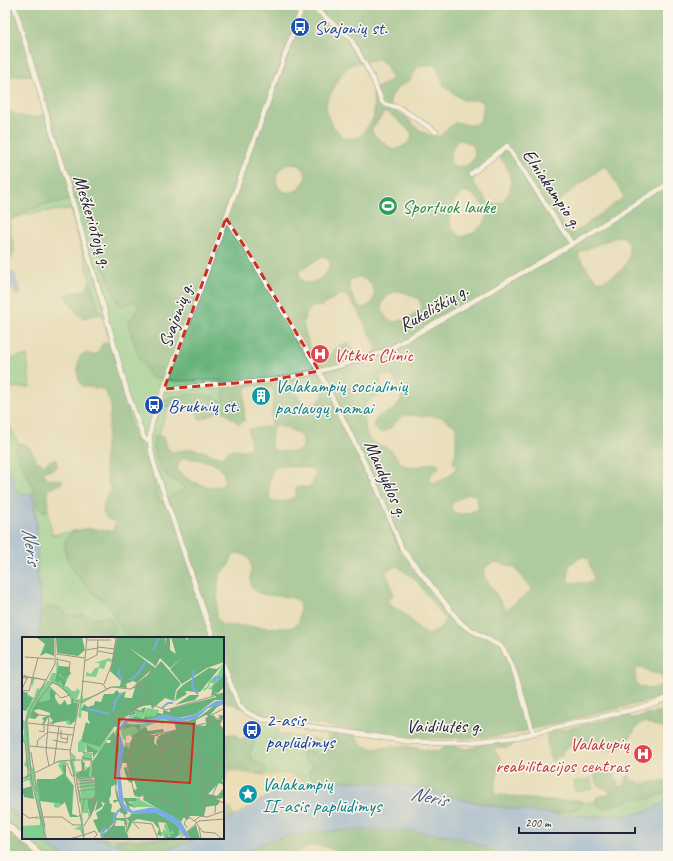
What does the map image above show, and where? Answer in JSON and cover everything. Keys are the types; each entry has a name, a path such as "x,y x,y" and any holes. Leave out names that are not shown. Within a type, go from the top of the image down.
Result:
{"main road":[{"path":"5,823 22,838"},
{"path":"23,839 42,856"}],"street":[{"name":"Meškeriotojų g.","path":"14,5 102,300 127,392 144,438 150,440"},
{"name":"Svajonių g.","path":"213,637 157,473 150,440 153,422 164,389 303,5"},
{"path":"311,5 350,38 373,79 382,102 385,105 398,107 436,132"},
{"name":"Elniakampio g.","path":"471,174 507,146 572,244"},
{"name":"Rukeliškių g.","path":"164,389 169,390 187,386 272,380 319,371 362,360 388,350 572,244 668,184"},
{"name":"Maudyklos g.","path":"226,218 252,258 319,371 377,488 402,549 460,622 504,649 513,668 533,734"},
{"name":"Vaidilutės g.","path":"224,667 237,701 243,710 261,719 412,742 494,740 533,734 639,708 668,698"}],"highlighted area":[{"path":"226,218 252,258 319,371 272,380 164,389"}],"green space":[{"path":"5,5 668,5 668,351 663,360 668,367 668,695 645,702 500,736 471,738 420,738 391,735 264,717 224,701 224,637 131,637 125,632 115,620 106,604 84,584 72,568 65,550 65,541 70,535 79,530 87,529 113,531 115,521 108,520 103,509 104,502 110,491 104,463 111,406 106,392 101,389 82,386 80,383 78,363 80,356 87,353 93,355 98,353 102,344 110,342 126,398 130,426 152,478 159,501 162,502 185,488 167,475 160,467 155,454 154,436 163,437 166,447 172,452 190,449 203,451 218,457 223,456 231,449 239,451 250,448 251,443 249,429 269,427 271,425 274,390 268,387 260,386 245,388 244,421 239,424 224,412 220,411 202,419 199,418 196,411 176,400 171,406 162,406 166,399 175,396 198,394 207,395 218,401 223,401 224,392 221,380 175,381 150,377 137,353 128,324 138,308 137,301 119,306 77,199 34,207 19,214 13,219 11,229 14,248 13,254 11,260 5,265 5,108 17,115 38,117 48,108 38,75 11,76 5,81","holes":["379,59 386,65 392,78 373,90 374,118 359,138 344,138 331,122 327,114 326,103 340,77 347,68 361,62","435,64 445,87 463,100 479,100 483,102 483,113 478,123 471,125 455,123 439,137 426,133 392,108 390,105 391,98 400,87 410,80 418,66","388,112 411,132 412,135 406,144 392,150 373,134 372,129 384,113","459,140 473,145 475,155 468,165 453,167 450,157 454,145","497,156 504,162 510,176 510,191 503,202 493,205 489,204 473,182 475,175 494,157","290,164 300,165 305,171 306,179 298,189 291,192 285,192 280,189 276,179 282,168","603,167 607,167 624,197 576,232 571,234 568,232 557,213 557,202","466,192 473,195 483,206 487,214 484,224 477,230 461,237 451,226 449,214 453,203 461,194","622,236 626,239 629,248 629,256 620,271 615,275 598,282 578,256 580,252 616,237","322,256 329,259 330,264 328,270 317,280 310,283 304,282 299,276 299,271","358,277 364,279 369,283 374,292 372,302 368,306 361,308 356,303 349,280","401,291 419,299 422,307 421,310 402,320 392,321 387,319 381,305 385,299 394,292","341,294 347,296 361,316 377,348 373,354 358,358 349,342 335,349 321,363 317,363 313,357 303,324 306,314 313,307 322,306","386,374 395,380 402,397 393,410 377,418 375,421 375,428 380,432 387,431 405,415 442,417 456,427 456,452 453,461 456,467 455,470 447,477 434,484 430,481 430,477 433,472 439,468 437,463 434,462 421,466 408,467 401,463 391,450 370,440 365,425 366,403 379,394 381,375","315,381 322,387 323,396 316,403 310,405 307,404 301,400 296,393 294,384","275,426 292,430 302,439 302,447 296,452 276,451 271,445 272,429","184,458 212,463 220,468 223,473 223,485 211,487 197,483 184,477 177,468 180,460","285,465 313,469 316,474 312,485 309,487 296,487 296,495 290,499 276,502 270,499 269,496 270,480 273,470 279,466","468,494 476,496 479,507 476,510 466,514 453,512 451,509 452,503","238,553 245,556 249,559 251,564 251,584 253,589 263,594 292,598 296,600 300,607 299,622 293,627 285,628 222,625 216,617 219,576 228,567 233,555","583,556 588,559 594,579 588,583 572,583 568,579 569,565","498,562 515,568 532,590 506,610 484,576 486,567 492,563","397,566 416,580 445,619 442,626 429,635 421,630 401,611 386,603 394,594 386,572 387,570","639,667 651,673 661,674 663,682 658,687 649,688 638,686 635,679 636,669"]},
{"path":"77,199 119,306 137,300 147,370 150,377 175,381 221,380 224,392 223,401 218,401 213,396 172,397 165,407 169,406 158,436 154,436 157,459 162,471 185,488 163,502 159,501 152,478 130,426 126,398 102,314 99,313 71,209 39,212 14,218 37,207"},
{"path":"90,281 99,313 102,314 82,318 76,312 66,294 87,289"},
{"path":"27,355 30,387 5,388 5,360"},
{"path":"5,417 19,444 15,448 32,485 40,509 43,511 48,511 52,535 79,530 71,534 67,539 65,552 67,559 80,580 108,606 131,637 109,637 116,629 110,617 94,618 83,614 76,616 70,615 58,607 46,609 40,614 37,577 37,523 33,494 19,493 14,485 12,473 5,471"},
{"path":"24,443 30,448 37,462 44,465 55,459 57,462 57,467 44,471 47,479 61,480 63,482 47,491 48,511 43,511 40,509 32,485 15,452 15,448 19,444"},
{"path":"49,607 53,607 73,616 88,615 94,618 110,617 116,629 109,637 39,637 40,614"},
{"path":"668,708 668,726 665,729 644,722 635,730 624,746 613,750 579,746 567,747 561,756 552,762 547,744 547,733 628,715 632,719"},
{"path":"265,724 278,727 278,734 327,742 328,735 335,732 342,733 330,740 331,749 318,757 316,755 310,776 316,782 305,784 297,776 286,774 259,775 228,771 226,780 224,781 224,769 234,768 254,773 256,762 251,759 250,753 254,744 252,740 253,736 250,734 255,727"},
{"path":"337,733 356,736 365,746 371,748 403,746 438,752 448,745 454,745 466,749 482,744 509,741 514,744 507,748 494,748 500,758 494,794 547,801 579,800 583,801 582,805 573,810 545,814 462,800 424,789 407,786 351,781 316,782 308,774 309,770 313,767 312,764 305,760 302,753 304,751 315,752 318,757 331,749 330,740"},
{"path":"250,734 253,736 252,740 254,743 250,753 251,759 263,765 267,770 265,773 254,773 234,768 224,769 224,735 237,735 240,740"},
{"path":"607,766 613,772 619,787 624,786 626,778 629,775 631,781 638,781 639,784 668,780 668,792 648,799 635,798 608,807 601,807 597,805 596,798 598,796 608,795 610,793 608,789 597,784 595,773 602,767"},
{"path":"591,779 593,789 576,792 574,782"},
{"path":"668,792 664,802 652,809 635,814 615,816 574,816 545,814 571,811 583,803 596,801 597,805 608,807 635,798 648,799"},
{"path":"5,804 22,824 22,836 5,821"},
{"path":"224,806 231,809 234,817 224,823"},
{"path":"5,826 21,842 39,856 5,856"},
{"path":"370,830 425,832 458,837 508,856 360,856 352,853 338,853 327,847 312,845 293,855 237,856 262,843 282,836 320,831"},
{"path":"25,839 38,839 62,856 45,856"},
{"path":"102,839 155,839 140,841 117,840 115,843 116,845"},
{"path":"153,839 196,839 178,846 159,850 138,850 116,845 115,842 117,840 135,841"},
{"path":"668,849 668,854 651,856 620,856"}],"sand":[{"name":"Valakampių II-asis paplūdimys","path":"228,771 262,775 291,774 301,779 305,784 276,793 234,817 231,809 224,806 224,781 226,780"}],"water":[{"path":"11,271 14,274 16,278 15,281 19,284 21,294 15,294 15,289 8,290 5,288 5,273"},
{"name":"Neris","path":"5,471 9,471 12,473 16,490 21,494 31,493 34,499 37,543 37,573 41,603 39,637 22,637 22,824 5,804"},
{"name":"Neris","path":"323,781 346,781 403,785 424,789 455,798 502,807 567,815 629,815 653,809 668,798 668,849 620,856 508,856 467,840 448,835 406,831 354,830 314,832 286,836 263,843 237,856 62,856 38,839 103,839 127,848 147,851 174,848 196,839 224,839 224,823 282,790"}],"place":[{"name":"Svajonių st.","path":"300,27"},
{"name":"Sportuok lauke","path":"388,206"},
{"name":"Vitkus Clinic","path":"320,354"},
{"name":"Valakampių socialinių paslaugų namai","path":"261,396"},
{"name":"Bruknių st.","path":"154,405"},
{"name":"2-asis paplūdimys","path":"252,730"},
{"name":"Valakupių reabilitacijos centras","path":"643,754"},
{"name":"Valakampių II-asis paplūdimys","path":"248,794"}]}
